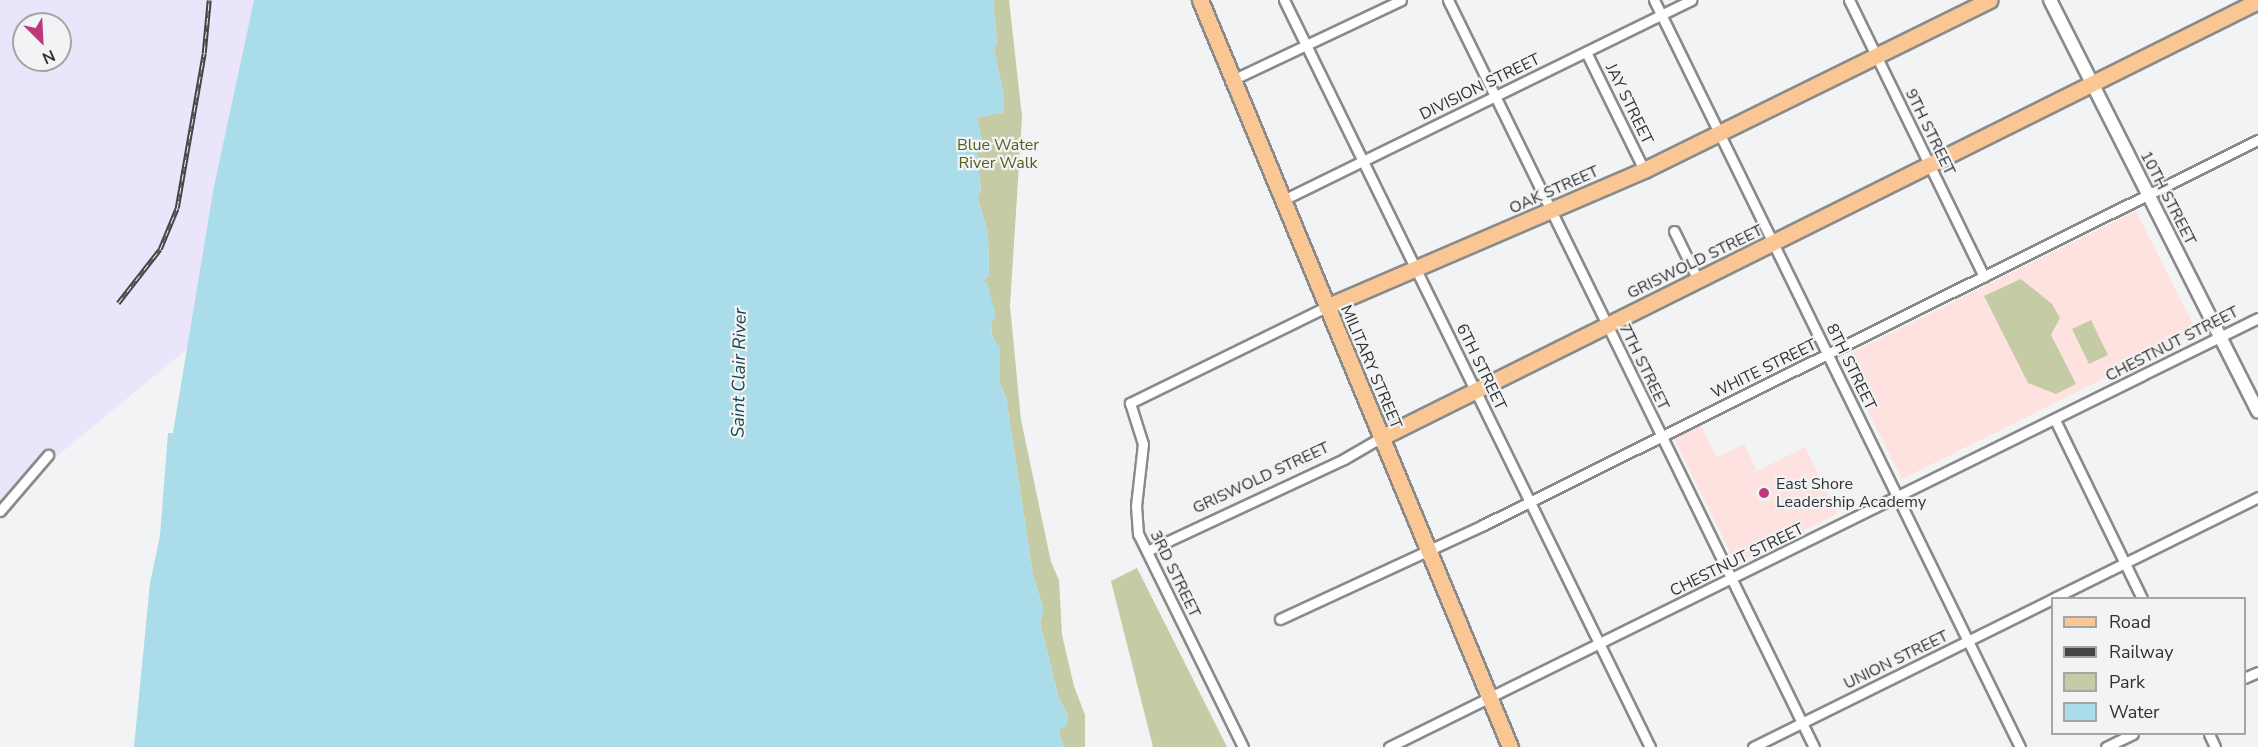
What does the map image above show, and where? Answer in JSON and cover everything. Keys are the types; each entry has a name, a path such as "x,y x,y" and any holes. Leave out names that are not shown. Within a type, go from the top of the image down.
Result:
{"main road":[{"name":"MILITARY STREET","path":"1200,0 1230,81 1382,437 1510,747"},
{"name":"OAK STREET","path":"1326,307 1644,170 1989,0"},
{"name":"GRISWOLD STREET","path":"1382,437 2258,2"}],"street":[{"name":"6TH STREET","path":"1284,0 1650,747"},
{"path":"1230,81 1307,47 1401,0"},
{"name":"7TH STREET","path":"1448,0 1814,747"},
{"name":"8TH STREET","path":"1654,0 2020,747"},
{"name":"DIVISION STREET","path":"1281,201 1691,0"},
{"name":"9TH STREET","path":"1849,0 1984,277"},
{"name":"10TH STREET","path":"2049,0 2090,86 2258,411"},
{"name":"JAY STREET","path":"1586,52 1644,170"},
{"name":"WHITE STREET","path":"1280,619 1428,551 2258,140"},
{"path":"1674,231 1698,280"},
{"name":"OAK STREET","path":"1130,403 1326,307"},
{"name":"CHESTNUT STREET","path":"1389,747 2258,318"},
{"name":"3RD STREET","path":"1130,403 1143,444 1135,521 1147,551 1243,747"},
{"path":"2055,420 2142,597"},
{"name":"GRISWOLD STREET","path":"1147,551 1344,459 1382,437"},
{"path":"0,511 48,455"},
{"name":"UNION STREET","path":"2057,597 2258,498"},
{"name":"UNION STREET","path":"1753,747 2051,600"},
{"path":"2106,747 2131,735"}],"shaded area":[{"path":"0,0 254,0 213,191 187,349 0,503"},
{"path":"2136,211 2197,332 1902,479 1841,358"},
{"name":"East Shore Leadership Academy","path":"1701,425 1717,457 1744,444 1757,471 1805,447 1837,514 1736,564 1674,439"}],"green space":[{"name":"Blue Water River Walk","path":"993,0 1009,0 1022,117 1010,306 1021,420 1051,562 1059,580 1062,635 1074,686 1085,715 1085,747 1064,747 1058,730 1068,715 1058,696 1040,623 1043,609 1033,575 1006,398 1000,384 1000,348 993,339 982,281 989,275 988,233 977,196 981,191 976,145 982,141 977,117 1004,112 1004,98 994,49 997,43"},
{"path":"2021,279 2052,304 2060,318 2051,335 2076,384 2056,394 2028,383 1984,296"},
{"path":"2091,320 2108,355 2089,364 2072,329"},
{"path":"1137,568 1227,747 1153,747 1111,581"}],"water":[{"name":"Saint Clair River","path":"254,0 993,0 997,43 994,49 1004,98 1004,112 977,117 982,142 976,145 981,191 977,196 988,233 989,275 982,281 987,282 996,316 990,326 993,339 1000,347 1000,384 1006,398 1033,575 1043,609 1040,623 1058,696 1068,715 1067,726 1058,730 1064,747 134,747 150,583 160,536 168,433 173,433 213,191"}],"railway":[{"path":"118,303 160,249 177,208 204,53 209,0"}],"place":[{"name":"East Shore Leadership Academy","path":"1764,493"}]}
